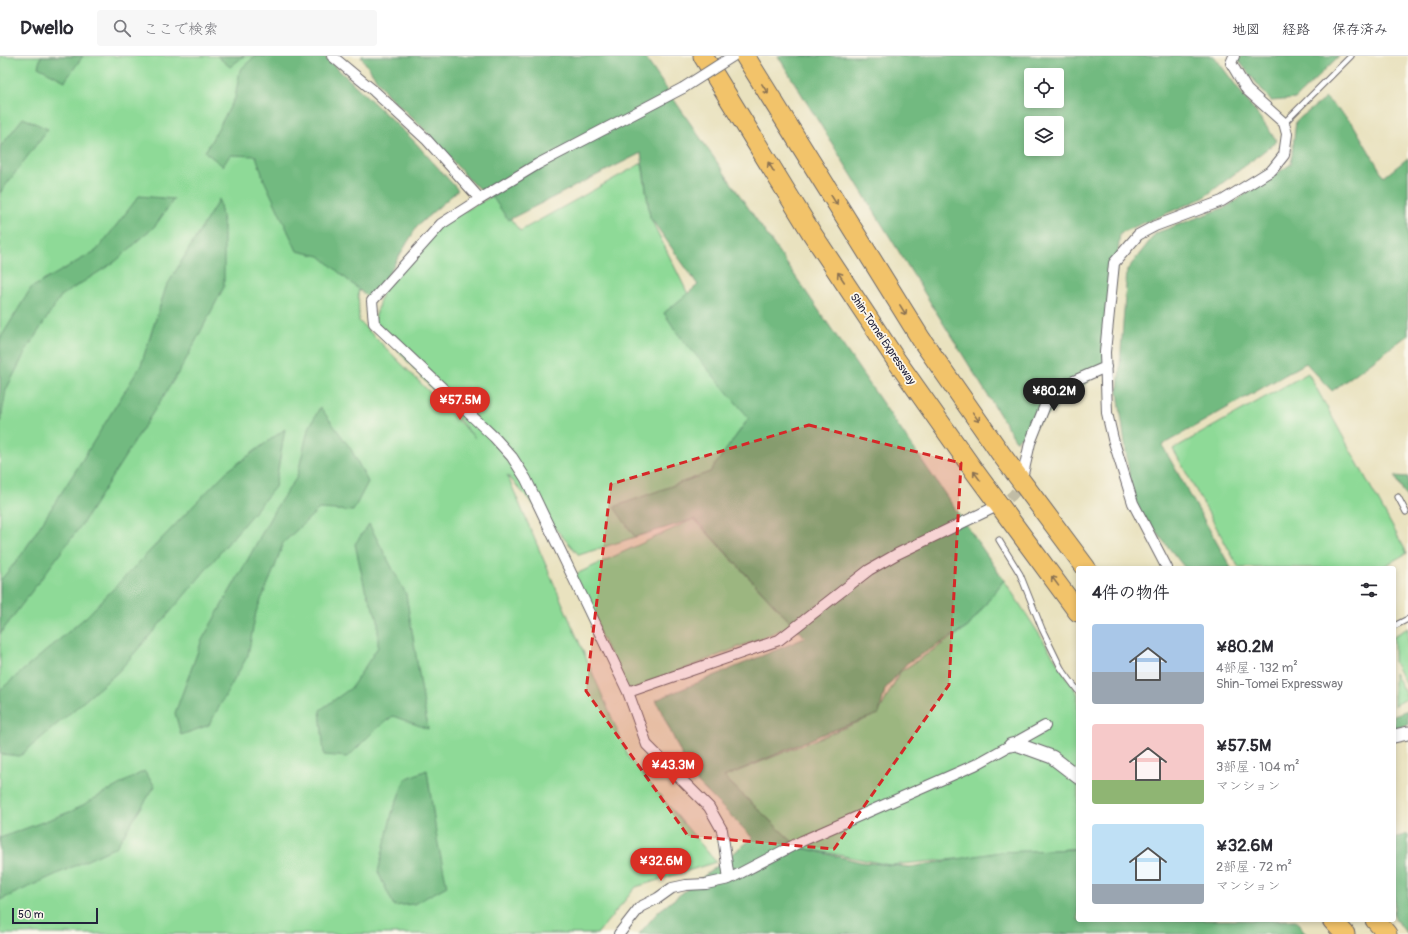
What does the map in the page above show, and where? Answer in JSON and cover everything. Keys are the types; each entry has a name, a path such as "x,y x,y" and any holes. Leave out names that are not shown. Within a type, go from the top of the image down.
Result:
{"highway":[{"name":"Shin-Tomei Expressway","path":"703,56 811,232 896,360 974,472 1076,609"},
{"path":"745,56 921,339 1001,454 1085,566"},
{"path":"1334,922 1345,934"},
{"path":"1376,922 1387,934"}],"street":[{"path":"332,56 374,91 426,139 480,199"},
{"path":"729,878 722,830 719,824 709,807 647,745 628,692 526,479 512,457 374,323 372,301 441,224 538,164 683,88 733,56"},
{"path":"1166,566 1133,503 1113,439 1107,412 1105,352 1114,262 1138,235 1155,226 1222,201 1272,170 1284,154 1287,134 1284,123 1247,90 1231,63 1234,56"},
{"path":"1023,474 1030,443 1048,398 1062,386 1106,367"},
{"path":"628,692 779,640 868,570 897,554 993,508"},
{"path":"619,934 640,907 658,898 672,888 686,885 706,884 729,878 802,841 975,764 1045,726"},
{"path":"1396,736 1408,733"},
{"path":"1011,745 1016,744 1052,757 1076,775"}],"lane":[{"path":"1284,123 1351,56"},
{"path":"1398,497 1407,513"},
{"path":"999,540 1020,574 1042,628 1061,668 1076,688"},
{"path":"1396,625 1408,618"}],"highlighted area":[{"path":"809,425 961,463 949,685 834,849 688,836 586,691 611,484"}],"green space":[{"path":"0,56 313,56 458,190 358,277 359,321 475,438 374,323 383,288 441,224 492,196 520,231 642,163 650,217 688,294 664,313 749,418 710,472 615,507 635,537 579,555 507,475 630,760 716,862 636,887 597,934 0,934"},
{"path":"41,56 83,56 65,81 38,67"},
{"path":"217,56 244,56 230,67"},
{"path":"255,56 324,56 413,140 458,190 418,225 372,301 320,256 297,251 264,180 256,156 230,155 223,166 205,152 235,98 240,70"},
{"path":"644,56 1004,580 968,627 907,663 885,689 879,714 823,734 724,777 798,847 861,862 910,867 999,852 1076,849 1076,922 1297,922 1306,934 639,934 659,911 753,838 692,777 656,700 805,638 695,519 635,537 614,507 710,472 749,418 678,334 664,313 698,285 650,217 641,153 508,220 492,196 473,184 425,130 387,94 361,57"},
{"path":"778,56 1214,56 1277,141 1203,198 1120,233 1106,367 1016,441"},
{"path":"1242,56 1339,56 1295,99 1271,101 1238,60"},
{"path":"1326,98 1353,124 1384,177 1408,158 1408,335 1332,391 1306,363 1162,445 1230,566 1183,566 1133,503 1118,392 1127,270 1156,233 1226,207 1291,164 1296,121"},
{"path":"23,118 48,129 0,193 0,147"},
{"path":"139,196 174,199 155,226 116,261 61,296 27,349 6,390 0,425 0,339 31,288 97,250"},
{"path":"219,199 224,228 224,287 182,367 82,524 0,634 0,581 22,554 141,365 166,287"},
{"path":"1308,373 1407,553 1384,566 1238,566 1173,449"},
{"path":"320,407 351,449 368,482 353,511 319,509 283,543 275,567 256,612 248,655 209,725 181,735 175,713 202,640 275,509 297,477 308,430"},
{"path":"285,429 275,487 118,672 20,756 0,754 0,690 87,616 226,472"},
{"path":"1395,476 1408,477 1408,500"},
{"path":"694,519 793,625 628,692 572,576"},
{"path":"369,524 406,594 428,729 393,716 375,730 348,757 324,755 320,710 351,688 378,647 378,620 365,589 355,544"},
{"path":"1004,580 1076,691 1076,848 890,865 798,847 724,777 878,714 900,672 968,627"},
{"path":"1408,628 1408,688 1396,666 1396,635"},
{"path":"1396,677 1408,698 1396,705"},
{"path":"1408,710 1408,725 1396,728 1396,714"},
{"path":"427,770 437,839 447,886 414,904 394,906 378,872 392,813 405,779"},
{"path":"144,771 155,786 116,847 0,900 0,838 72,811"},
{"path":"1408,834 1408,934 1396,920 1396,837"}],"tunnel":[{"path":"996,506 1005,501 1015,492 1022,478"}]}
